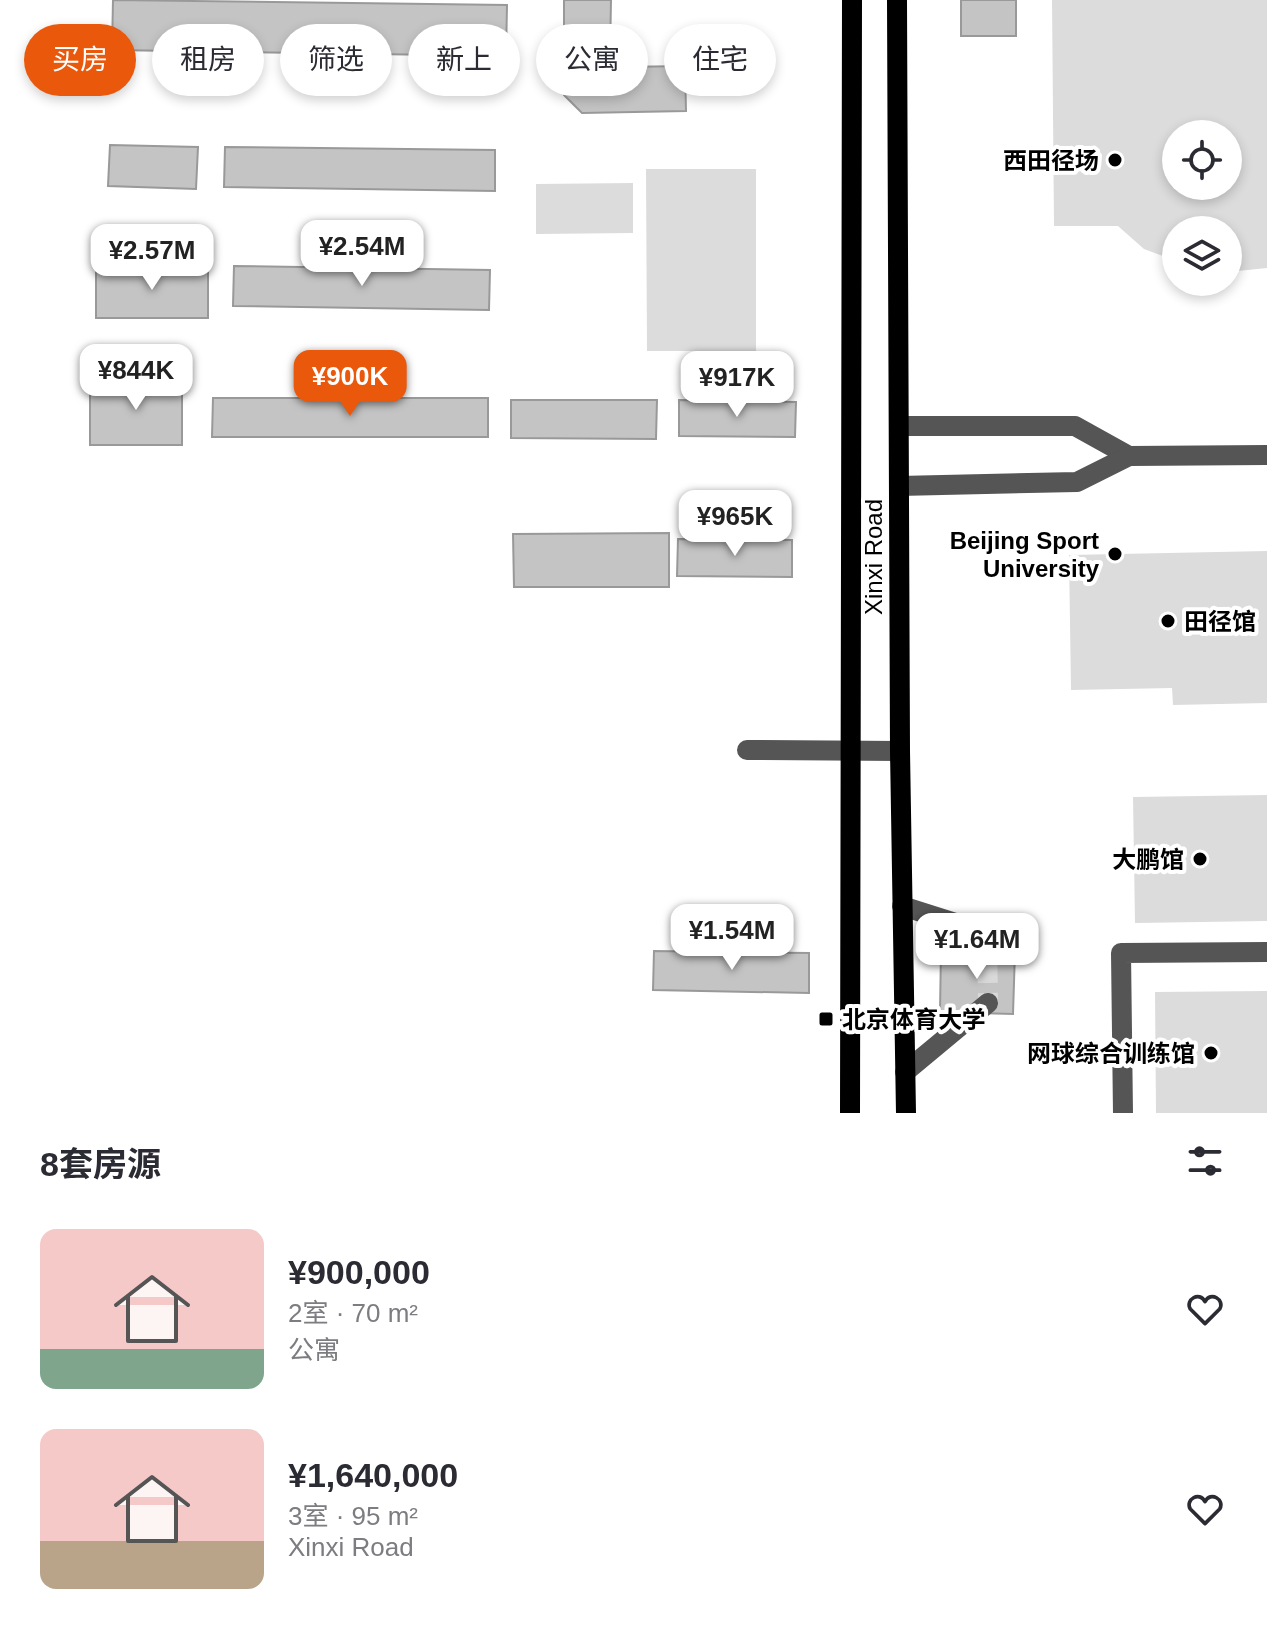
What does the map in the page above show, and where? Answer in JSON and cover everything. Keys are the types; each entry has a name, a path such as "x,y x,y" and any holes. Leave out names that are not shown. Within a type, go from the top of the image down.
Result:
{"main road":[{"name":"Xinxi Road","path":"850,1113 852,0"},
{"name":"Xinxi Road","path":"897,0 900,751 906,1113"}],"lane":[{"path":"899,426 1075,426 1129,456"},
{"path":"899,486 1077,482 1129,456 1267,455"},
{"path":"747,750 900,751"},
{"path":"902,906 987,933"},
{"path":"1123,1113 1121,953 1267,952"},
{"path":"905,1072 988,1003"}],"shaded area":[{"name":"西田径场","path":"1052,0 1267,0 1267,268 1242,271 1242,216 1162,216 1162,256 1144,249 1118,226 1054,226"},
{"path":"646,169 756,169 756,351 647,351"},
{"path":"633,183 633,233 536,234 536,184"},
{"name":"田径馆","path":"1267,551 1267,703 1173,705 1172,688 1071,690 1069,555"},
{"name":"大鹏馆","path":"1267,795 1267,921 1135,923 1133,797"},
{"name":"网球综合训练馆","path":"1267,991 1267,1113 1156,1113 1155,992"}],"building":[{"path":"113,0 507,5 507,24 408,24 408,55 392,54 392,24 280,24 280,53 264,52 264,24 152,24 152,51 136,50 136,24 113,24"},
{"path":"564,0 611,0 611,24 564,24"},
{"path":"961,0 1016,0 1016,36 961,36"},
{"path":"664,66 664,96 686,96 686,111 582,113 565,96 648,96 648,67"},
{"path":"110,145 198,147 196,189 108,186"},
{"path":"225,147 495,150 495,191 224,187"},
{"path":"96,265 208,265 208,318 96,318"},
{"path":"234,266 490,270 489,310 233,306"},
{"path":"90,380 182,380 182,445 90,445"},
{"path":"213,398 488,398 488,437 212,437"},
{"path":"511,400 657,400 656,439 511,438"},
{"path":"679,400 796,402 795,437 679,436"},
{"path":"669,533 669,587 514,587 513,534"},
{"path":"678,539 792,540 792,577 677,576"},
{"path":"941,949 1015,951 1013,1014 940,1012"},
{"path":"654,951 809,953 809,993 653,990"}],"tunnel":[{"path":"987,933 988,1003"}],"place":[{"name":"西田径场","path":"1115,160"},
{"name":"Beijing Sport University","path":"1115,554"},
{"name":"田径馆","path":"1168,621"},
{"name":"大鹏馆","path":"1200,859"},
{"name":"北京体育大学","path":"826,1019"},
{"name":"网球综合训练馆","path":"1211,1053"}]}
